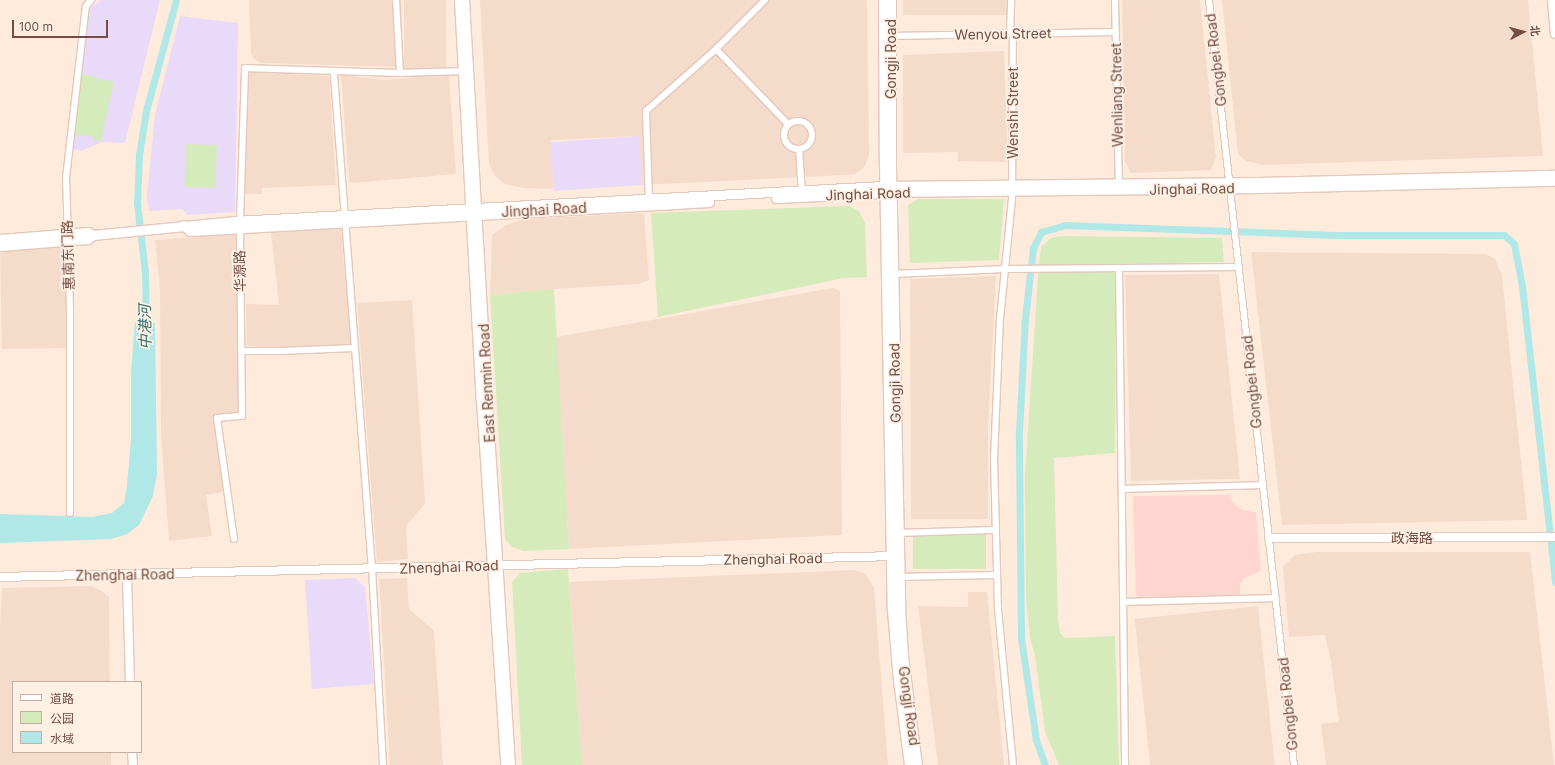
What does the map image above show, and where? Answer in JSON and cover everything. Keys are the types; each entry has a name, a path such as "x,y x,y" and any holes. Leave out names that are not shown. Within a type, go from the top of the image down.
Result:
{"main road":[{"name":"Gongji Road","path":"884,0 895,556 895,657 910,765"},
{"name":"Gongji Road","path":"891,0 888,190 893,274 894,533"},
{"path":"1552,0 1555,33"},
{"name":"Jinghai Road","path":"0,239 68,237 88,239 93,235 183,226 190,231 240,224 649,201 888,190"},
{"name":"Jinghai Road","path":"0,246 68,237"},
{"name":"Gongji Road","path":"895,577 902,656 917,765"}],"street":[{"name":"惠南东门路","path":"70,513 71,418 66,178 86,6 92,0"},
{"path":"396,0 400,73"},
{"name":"East Renmin Road","path":"459,0 474,211"},
{"name":"East Renmin Road","path":"465,0 474,211 505,765"},
{"path":"649,201 646,111 716,49 765,0"},
{"name":"Wenshi Street","path":"1011,0 1012,188 1004,269 995,410 994,530 1001,650 1013,765"},
{"name":"Wenliang Street","path":"1115,0 1119,187"},
{"name":"Gongbei Road","path":"1209,0 1294,765"},
{"name":"Wenyou Street","path":"891,36 1116,32"},
{"path":"716,49 788,124"},
{"name":"华源路","path":"234,539 217,418 242,416 240,224 246,68 334,71"},
{"path":"383,765 372,569 334,71 400,73 463,71"},
{"path":"793,121 802,121 811,129 810,142 804,148 799,149 788,145 784,138 784,130 788,124 793,121"},
{"path":"799,149 802,193"},
{"name":"Jinghai Road","path":"1230,185 1555,175"},
{"name":"Jinghai Road","path":"888,190 1555,182"},
{"path":"893,274 1004,269 1239,267"},
{"path":"1120,268 1125,765"},
{"path":"241,351 355,348"},
{"path":"1122,489 1263,485"},
{"path":"894,533 994,530"},
{"name":"政海路","path":"1269,538 1555,537"},
{"name":"Zhenghai Road","path":"0,577 895,556"},
{"name":"East Renmin Road","path":"495,566 511,765"},
{"path":"126,575 130,681"},
{"path":"895,577 996,575"},
{"path":"1123,602 1276,598"},
{"path":"132,753 133,765"}],"shaded area":[{"path":"101,0 160,0 125,143 102,142 81,151 72,149 90,8"},
{"path":"249,0 401,0 403,67 261,63 254,59 251,53"},
{"path":"404,0 446,0 446,69 404,69"},
{"path":"480,0 867,0 869,156 865,166 856,174 845,175 642,185 639,136 551,140 553,189 524,188 505,184 494,175 489,164"},
{"path":"903,0 1007,0 1007,15 903,15"},
{"path":"1122,0 1200,0 1216,157 1211,170 1131,173 1125,162"},
{"path":"1222,0 1528,0 1543,156 1263,165 1246,161 1238,154"},
{"path":"180,16 238,23 235,212 187,215 182,209 149,211 147,195 155,115"},
{"path":"1004,51 1008,162 958,161 958,152 903,153 903,55"},
{"path":"249,72 329,76 336,185 262,188 262,194 245,194"},
{"path":"449,74 456,174 353,183 349,181 341,75 384,80"},
{"path":"639,136 642,185 554,191 550,142"},
{"path":"644,213 649,280 638,284 554,289 490,295 492,235 504,226 523,219"},
{"path":"341,229 351,345 281,348 247,346 246,304 279,305 271,232"},
{"path":"237,234 239,413 216,415 214,424 224,492 206,495 212,536 169,541 161,436 160,290 155,240"},
{"path":"65,245 67,348 2,349 0,246"},
{"path":"1251,252 1485,254 1495,259 1502,275 1527,520 1282,525"},
{"path":"1219,274 1240,479 1131,481 1125,275"},
{"path":"996,276 988,425 988,519 911,519 910,279"},
{"path":"833,288 840,291 842,535 569,549 556,337"},
{"path":"412,300 425,503 406,526 408,559 377,562 357,303"},
{"path":"1229,495 1236,506 1244,510 1256,512 1261,571 1243,579 1240,585 1240,596 1140,599 1136,595 1133,496"},
{"path":"1316,552 1530,552 1554,765 1326,765 1321,724 1339,722 1331,662 1325,635 1289,637 1283,567 1295,555"},
{"path":"855,570 866,574 874,588 888,765 582,765 569,582"},
{"path":"355,578 365,587 374,684 312,689 305,580"},
{"path":"407,578 409,609 434,631 443,765 390,765 379,579"},
{"path":"91,586 102,591 109,597 110,681 12,681 12,753 111,753 111,765 0,765 0,628 2,588"},
{"path":"968,592 987,592 1004,765 938,765 918,606 968,607"},
{"path":"1258,606 1275,765 1150,765 1135,619"}],"green space":[{"path":"82,74 114,82 101,141 93,141 93,136 74,135"},
{"path":"186,144 217,145 215,188 184,187"},
{"path":"918,199 1004,199 999,260 910,263 908,205"},
{"path":"849,206 859,211 865,223 867,277 844,278 658,317 651,213"},
{"path":"1061,236 1222,238 1224,262 1116,264 1115,453 1054,458 1058,618 1060,633 1065,638 1115,636 1119,765 1059,765 1045,732 1035,656 1030,638 1026,597 1025,476 1038,276 1041,247 1051,238"},
{"path":"554,289 569,549 523,551 512,547 505,539 490,295"},
{"path":"913,535 986,535 986,569 913,569"},
{"path":"568,569 582,765 522,765 512,582 520,573"}],"water":[{"path":"135,322 155,323 157,474 153,496 139,525 127,534 111,539 0,543 0,514 92,517 112,513 124,503 131,439 131,372"}],"waterway":[{"name":"中港河","path":"146,330 145,273 137,203 139,155 146,111 176,0"},
{"path":"1045,765 1036,740 1021,639 1019,432 1025,319 1033,248 1041,232 1065,225 1343,235 1504,235 1514,244 1522,286 1555,582"}]}
